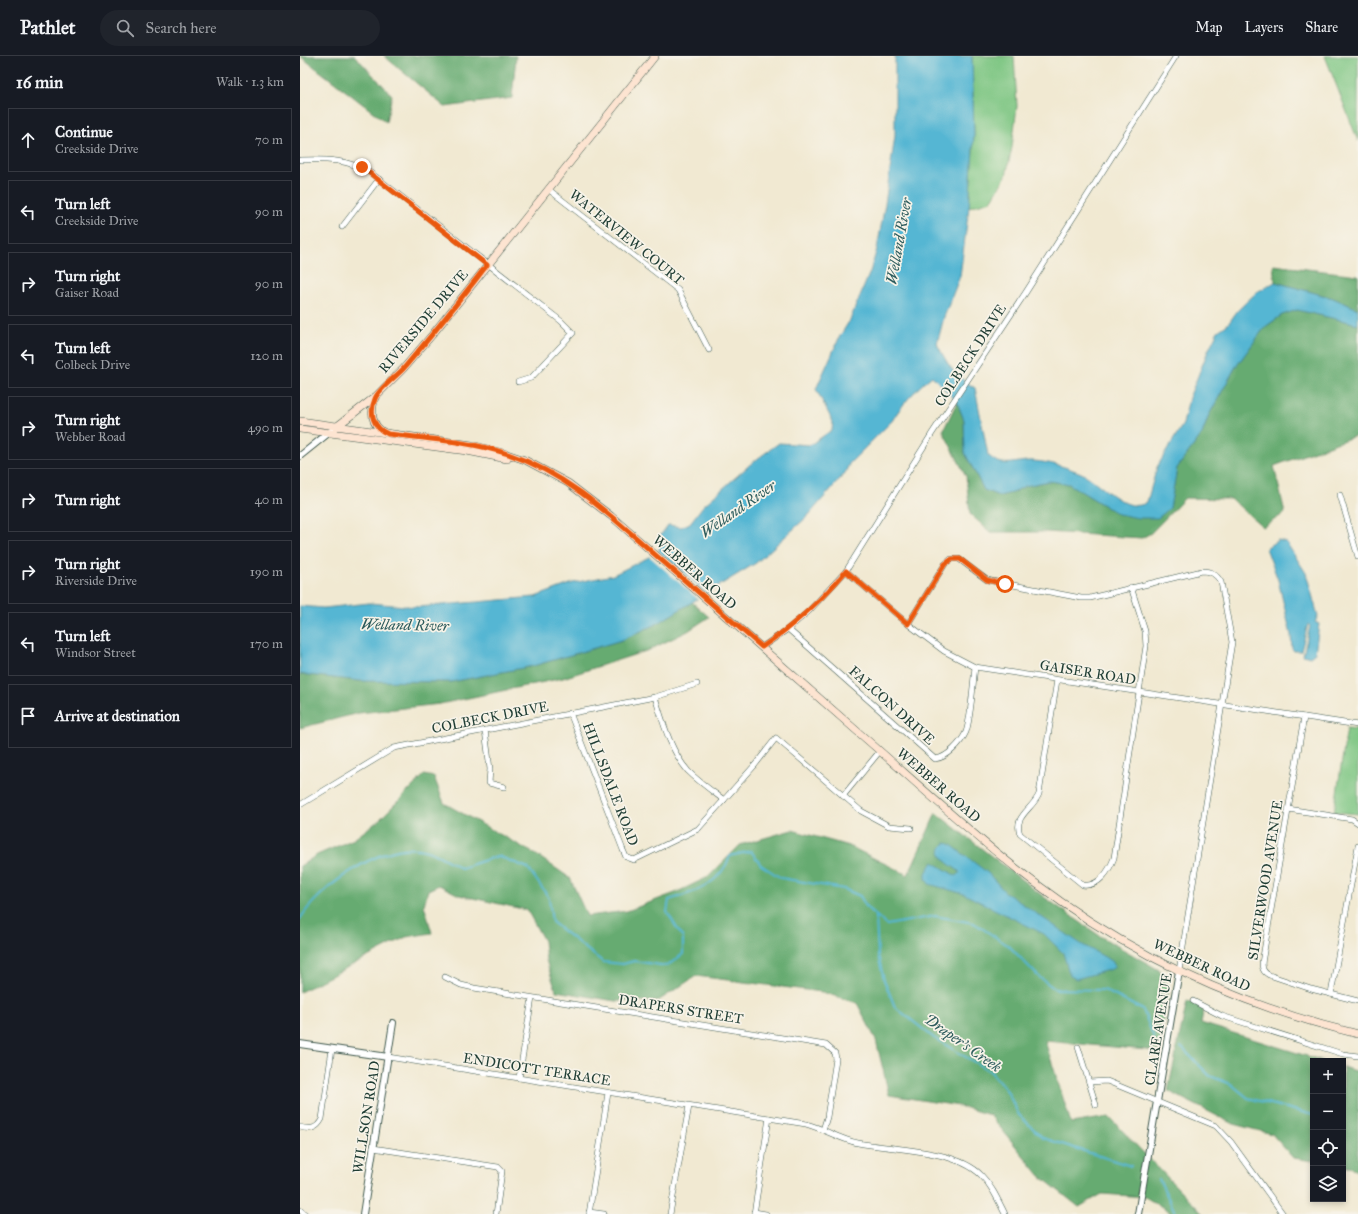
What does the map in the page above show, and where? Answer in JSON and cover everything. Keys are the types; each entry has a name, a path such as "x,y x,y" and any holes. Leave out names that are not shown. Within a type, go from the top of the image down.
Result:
{"main road":[{"name":"RIVERSIDE DRIVE","path":"336,427 375,396 403,369 432,335 655,56"},
{"path":"375,396 372,411 373,420 379,429 388,434"},
{"name":"WEBBER ROAD","path":"300,421 486,448 525,460 553,474 584,493 880,751 1035,883 1096,925 1179,971 1256,1004 1326,1026 1358,1034"},
{"name":"WEBBER ROAD","path":"300,429 492,455 553,474"}],"street":[{"name":"COLBECK DRIVE","path":"762,647 788,629 809,611 846,571 1176,56"},
{"path":"300,160 329,159 347,162 362,167 561,321 573,333 531,378 518,382"},
{"path":"342,227 379,179"},
{"name":"WATERVIEW COURT","path":"548,189 678,290 709,350"},
{"name":"RIVERSIDE DRIVE","path":"300,456 336,427"},
{"path":"1340,495 1358,557"},
{"name":"CLARE AVENUE","path":"908,624 945,564 952,559 960,559 987,580 1074,597 1090,598 1202,571 1208,571 1217,577 1221,582 1232,642 1158,1101 1138,1214"},
{"name":"GAISER ROAD","path":"846,571 908,624 944,650 975,667 1358,725"},
{"path":"1056,680 1039,794 1037,800 1018,822 1018,828 1020,834 1083,885 1089,886 1095,883 1108,871 1114,858 1146,638 1131,587"},
{"name":"FALCON DRIVE","path":"788,629 935,759 941,759 947,755 966,732 975,667"},
{"name":"COLBECK DRIVE","path":"300,805 394,748 655,697 697,684"},
{"path":"655,697 678,758 698,780 724,800"},
{"name":"HILLSDALE ROAD","path":"570,713 623,850 626,857 630,859 634,860 647,855 698,830 755,765 776,738 861,812 881,823 896,828 911,828"},
{"name":"SILVERWOOD AVENUE","path":"1304,717 1263,958 1263,970 1266,974 1272,976 1358,1001"},
{"path":"484,730 490,769 489,783 504,787"},
{"path":"843,796 880,751"},
{"path":"1288,810 1352,819 1358,822"},
{"path":"1330,994 1358,846"},
{"name":"DRAPERS STREET","path":"445,977 462,985 474,988 826,1045 835,1053 836,1059 827,1117 823,1130"},
{"path":"519,1078 532,998"},
{"path":"1193,1001 1222,1016 1344,1054 1358,1056"},
{"name":"WILLSON ROAD","path":"363,1214 393,1023"},
{"name":"ENDICOTT TERRACE","path":"300,1044 806,1124 823,1130 840,1139 940,1156 959,1161 973,1168 985,1180 1005,1214"},
{"path":"1078,1047 1096,1105"},
{"path":"300,1127 312,1129 322,1120 332,1049"},
{"path":"1343,1058 1344,1054"},
{"path":"1089,1082 1107,1081 1216,1126 1232,1142 1284,1214"},
{"path":"604,1214 589,1213 608,1093"},
{"path":"670,1214 673,1208 689,1106"},
{"path":"766,1214 754,1213 769,1118"},
{"path":"373,1148 498,1167 502,1171 496,1214"},
{"path":"300,1210 305,1214"}],"green space":[{"path":"300,56 355,56 392,95 386,122"},
{"path":"384,56 516,56 512,98 445,107"},
{"path":"972,56 1014,56 1017,106 1012,147 1006,176 991,201 969,207 974,134"},
{"path":"1325,56 1358,56 1358,141"},
{"path":"1273,265 1358,275 1358,309 1333,298 1275,282"},
{"path":"1297,310 1358,324 1358,435 1274,466 1285,513 1263,527 1231,499 1185,498 1151,533 1142,538 1046,532 990,532 970,514 966,476 943,431 957,402 964,420 965,453 984,490 999,496 1012,493 1025,486 1049,481 1069,484 1118,514 1170,508 1177,468 1202,434 1209,415 1235,368 1265,327 1282,315"},
{"path":"692,602 709,617 688,631 649,650 563,678 440,704 359,713 300,728 300,674 360,681 451,682 533,666 622,640 658,623"},
{"path":"1347,728 1358,729 1358,814 1334,812"},
{"path":"424,775 434,777 444,803 535,854 570,878 587,916 627,911 675,893 708,877 740,845 792,830 849,846 908,875 936,813 1044,897 1100,936 1159,970 1169,987 1159,1051 1045,1041 1071,1123 1109,1117 1203,1214 1170,1214 1169,1211 1145,1197 1102,1194 1079,1207 1040,1176 990,1115 959,1106 889,1095 876,1040 857,1003 822,992 696,976 658,1001 615,1001 556,991 546,960 544,941 527,910 459,895 439,885 428,890 424,905 432,933 406,937 300,992 300,866 317,855 354,839 378,821"},
{"path":"1187,1001 1204,1008 1201,1023 1313,1058 1310,1058 1310,1161 1293,1158 1272,1134 1233,1124 1168,1091"},
{"path":"1346,1068 1358,1072 1358,1172 1353,1168 1346,1167"}],"water":[{"name":"Welland River","path":"895,56 972,56 974,134 969,207 960,276 944,317 937,344 945,359 956,374 975,388 988,455 994,460 1004,463 1033,461 1064,467 1088,477 1122,501 1130,505 1139,505 1147,502 1157,467 1183,424 1189,398 1208,351 1218,331 1228,324 1238,310 1257,292 1275,282 1333,298 1358,309 1358,324 1297,310 1282,315 1265,327 1235,368 1209,415 1202,434 1177,468 1170,508 1158,518 1138,518 1118,514 1069,484 1049,481 1025,486 1012,493 999,496 984,490 965,453 964,420 957,402 932,376 900,408 892,421 849,464 845,473 808,516 756,563 658,623 622,640 533,666 451,682 360,681 300,674 300,606 324,608 369,603 418,607 535,597 573,583 613,575 655,554 660,548 660,536 668,525 681,527 690,523 703,506 753,462 779,443 810,445 832,430 833,422 816,389 840,336 850,320 870,272 877,249 895,136"},
{"path":"1278,540 1286,542 1306,573 1318,616 1315,622 1319,624 1315,653 1310,657 1303,655 1310,626 1308,624 1301,651 1294,651 1292,649 1291,635 1278,580 1266,548"},
{"path":"945,843 950,844 988,873 1005,892 1081,944 1112,961 1115,966 1112,969 1076,979 1070,976 1063,953 1044,934 964,894 929,884 926,879 926,873 933,862 956,876 959,874 959,871 943,859 941,855 941,847"}],"pier":[{"path":"656,549 708,594 699,600 648,555"}],"waterway":[{"name":"Draper's Creek","path":"300,919 309,907 336,881 352,870 387,853 404,849 425,850 461,868 498,856 528,868 549,898 552,922 603,962 623,964 634,961 667,966 683,954 683,938 667,912 669,900 706,886 720,874 726,866 730,856 751,851 761,865 781,878 844,889 860,896 867,908 887,925 935,916 974,923 1009,946 1039,977 1055,989 1104,990 1143,1010 1154,1038"},
{"name":"Draper's Creek","path":"876,917 878,955 884,980 895,1007 934,1038 991,1072 1007,1091 1019,1115 1043,1138 1131,1166"},
{"name":"Draper's Creek","path":"1181,1047 1210,1076 1231,1084 1248,1098 1310,1114"},
{"name":"Draper's Creek","path":"1159,1179 1176,1214"}],"route":[{"path":"362,167 487,265 445,320 403,369 375,396 372,415 376,426 381,431 388,434 482,447 525,460 553,474 584,493 762,647 788,629 809,611 846,571 908,624 945,564 952,559 960,559 987,580 1005,584"}]}
